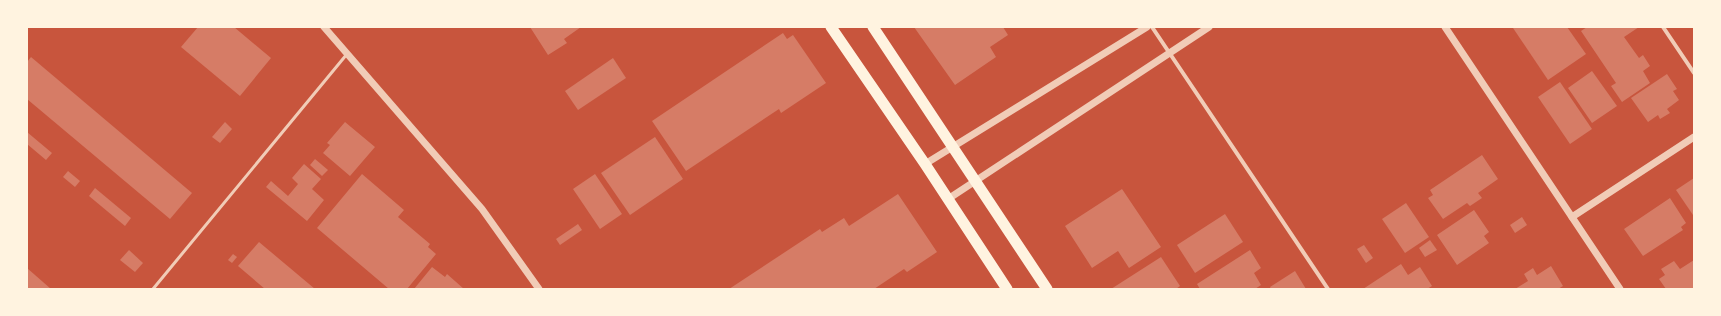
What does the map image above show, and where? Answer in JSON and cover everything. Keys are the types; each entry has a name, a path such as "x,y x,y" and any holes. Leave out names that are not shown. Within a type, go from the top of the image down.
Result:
{"highway":[{"path":"831,27 925,164 1007,289"},
{"path":"873,27 1047,289"}],"street":[{"path":"324,27 482,208 539,289"},
{"path":"925,164 1147,27"},
{"path":"1152,27 1328,289"},
{"path":"948,199 1209,27"},
{"path":"1444,27 1620,289"},
{"path":"1664,27 1694,72"},
{"path":"1572,217 1694,137"}],"lane":[{"path":"153,289 347,54"}],"building":[{"path":"198,27 234,27 271,58 240,96 181,47"},
{"path":"530,27 581,27 564,39 567,43 548,55"},
{"path":"914,27 1003,27 1008,35 990,47 996,57 955,85"},
{"path":"1567,27 1586,54 1548,80 1513,28"},
{"path":"1587,27 1639,27 1624,37 1639,58 1643,55 1650,66 1643,71 1650,83 1622,102 1611,86 1616,83 1581,31"},
{"path":"783,33 787,39 793,35 826,83 781,113 779,109 686,171 652,121"},
{"path":"31,57 192,193 170,219 27,99 27,62"},
{"path":"613,58 626,78 578,110 565,91"},
{"path":"1592,71 1617,106 1592,123 1568,88"},
{"path":"1667,74 1677,89 1673,91 1679,100 1667,109 1670,113 1660,119 1658,115 1648,122 1631,98"},
{"path":"1560,82 1592,129 1570,144 1538,97"},
{"path":"225,122 232,129 220,143 212,137"},
{"path":"345,122 375,147 350,176 323,153 330,145 327,143"},
{"path":"27,132 52,153 46,160 27,144"},
{"path":"655,137 683,179 630,215 601,173"},
{"path":"1482,155 1498,179 1478,193 1482,198 1470,206 1467,203 1443,219 1428,198 1433,195 1430,190"},
{"path":"315,159 328,170 322,176 310,165"},
{"path":"304,164 321,179 312,189 324,200 307,221 266,187 271,181 288,196 298,184 292,178"},
{"path":"68,171 80,181 75,187 63,177"},
{"path":"362,174 404,210 398,217 430,244 428,247 436,254 407,289 389,289 317,228"},
{"path":"595,174 622,214 600,229 573,189"},
{"path":"1694,178 1694,214 1693,215 1676,190"},
{"path":"95,188 131,218 125,226 89,196"},
{"path":"1122,189 1161,247 1129,268 1118,251 1092,268 1065,226"},
{"path":"898,194 937,252 907,272 904,269 874,289 729,289 820,229 822,232 844,218 849,226"},
{"path":"1670,198 1686,223 1681,227 1683,230 1643,256 1624,229"},
{"path":"1406,203 1429,237 1405,253 1382,219"},
{"path":"1474,210 1489,232 1484,236 1489,243 1457,265 1437,235"},
{"path":"1225,214 1243,242 1195,273 1177,245"},
{"path":"1522,217 1527,225 1515,233 1510,225"},
{"path":"578,224 582,230 560,245 556,239"},
{"path":"1430,240 1437,250 1425,257 1419,248"},
{"path":"259,242 315,289 265,289 238,266"},
{"path":"1364,245 1373,258 1366,263 1357,249"},
{"path":"129,250 143,263 135,272 120,260"},
{"path":"1250,250 1261,268 1254,273 1261,285 1255,289 1200,289 1197,284"},
{"path":"233,254 237,257 232,263 228,260"},
{"path":"1161,257 1180,286 1176,289 1111,289"},
{"path":"1694,260 1694,289 1666,289 1659,279 1665,275 1661,269 1674,261 1680,269"},
{"path":"1401,264 1408,275 1420,267 1432,286 1427,289 1363,289"},
{"path":"1551,266 1563,286 1558,289 1515,289 1528,281 1524,274 1533,268 1537,275"},
{"path":"432,267 445,277 447,274 464,289 414,289"},
{"path":"27,268 51,289 27,289"},
{"path":"1295,271 1306,289 1271,289 1270,287"}]}
